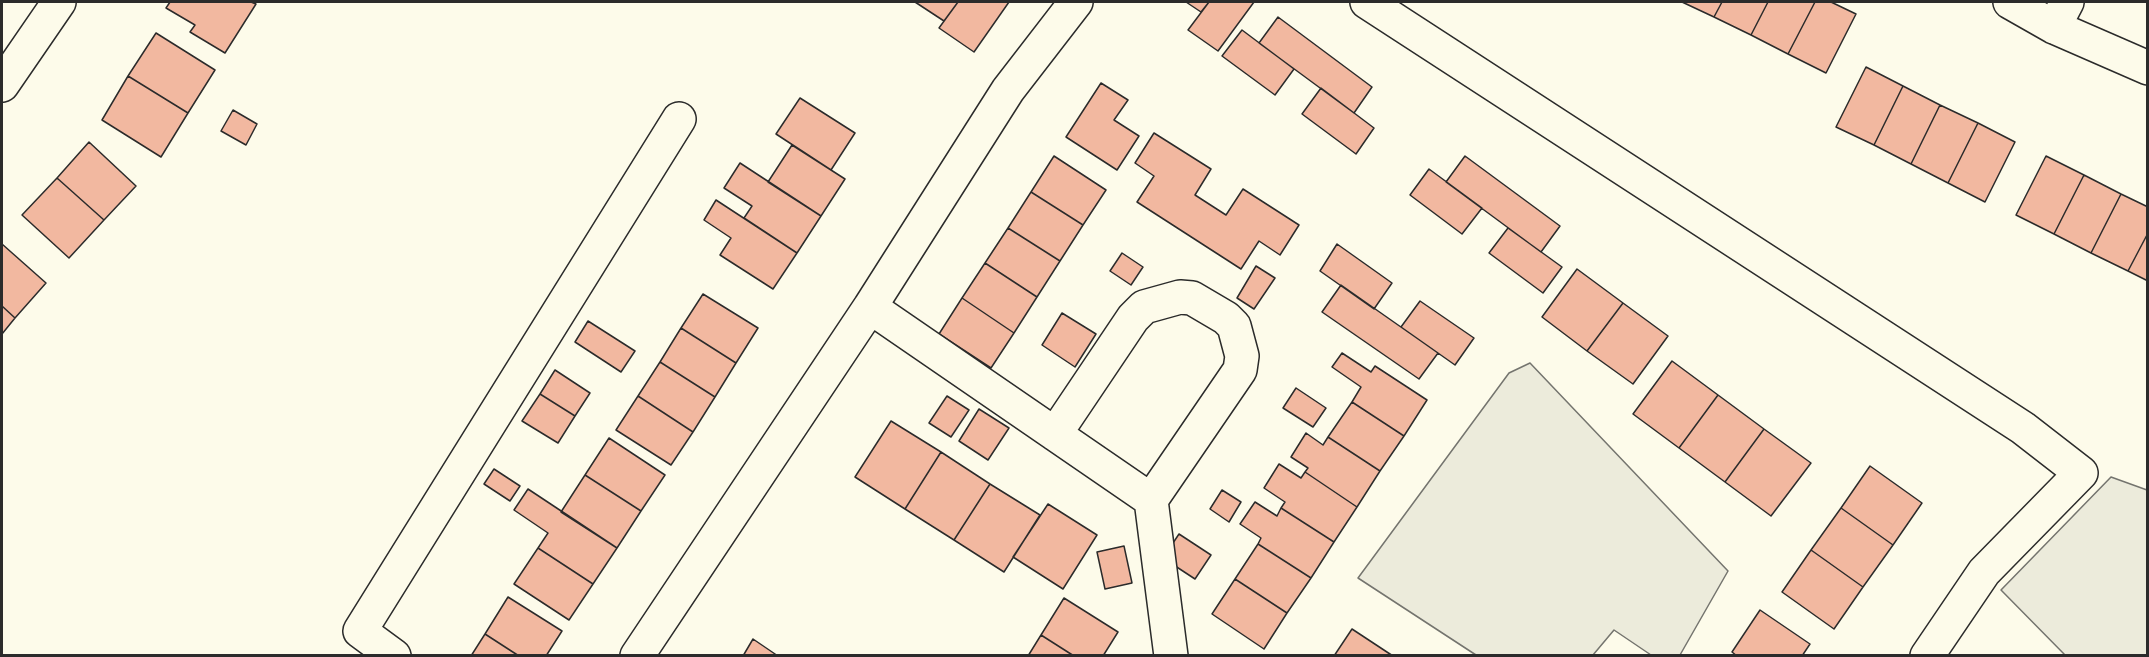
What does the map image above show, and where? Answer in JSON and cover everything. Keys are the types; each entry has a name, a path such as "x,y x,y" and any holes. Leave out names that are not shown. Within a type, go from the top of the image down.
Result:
{"street":[{"path":"2,85 59,2"},
{"path":"637,656 870,307 1008,90 1076,2"},
{"path":"1367,2 2023,428 2081,473 1984,572 1927,656"},
{"path":"2010,2 2061,14 2148,68"},
{"path":"394,656 360,631 679,119"},
{"path":"1055,434 1133,318 1144,307 1180,297 1192,298 1226,318 1234,326 1242,357 1240,370 1151,501 1171,656"},
{"path":"870,307 1151,501"}],"shaded area":[{"path":"1530,363 1728,571 1680,655 1651,655 1614,630 1593,655 1476,655 1358,578 1509,373"},
{"path":"2111,477 2147,490 2147,655 2065,655 2001,590"}],"building":[{"path":"170,2 251,2 256,4 225,53 190,32 195,25 166,8"},
{"path":"915,2 958,2 944,21"},
{"path":"958,2 1009,2 974,52 939,28"},
{"path":"1186,2 1209,2 1201,12"},
{"path":"1209,2 1254,2 1218,51 1188,30"},
{"path":"1682,2 1722,2 1714,17"},
{"path":"1722,2 1768,2 1751,35 1714,17"},
{"path":"1768,2 1815,2 1788,54 1751,35"},
{"path":"1815,2 1831,2 1856,14 1826,73 1788,54"},
{"path":"1278,17 1372,87 1354,113 1259,43"},
{"path":"1242,30 1294,69 1275,95 1222,56"},
{"path":"156,33 215,70 188,113 128,76"},
{"path":"1866,67 1903,86 1874,145 1836,127"},
{"path":"128,76 188,113 161,157 102,120"},
{"path":"1101,83 1128,100 1114,120 1139,136 1117,170 1066,137"},
{"path":"1903,86 1940,105 1911,164 1874,145"},
{"path":"1321,88 1374,128 1356,154 1302,114"},
{"path":"800,98 855,133 831,170 776,134"},
{"path":"1940,105 1978,123 1948,183 1911,164"},
{"path":"233,110 257,124 246,145 221,131"},
{"path":"1978,123 2015,142 1985,202 1948,183"},
{"path":"1154,133 1211,169 1195,195 1226,215 1243,189 1299,225 1280,255 1259,241 1241,269 1137,202 1154,176 1135,163"},
{"path":"89,142 136,186 104,220 57,178"},
{"path":"792,145 845,179 821,216 768,182"},
{"path":"1054,156 1106,190 1083,225 1031,192"},
{"path":"1465,156 1560,226 1541,252 1446,182"},
{"path":"2046,156 2084,175 2054,234 2016,215"},
{"path":"740,163 821,216 797,253 744,218 752,206 724,188"},
{"path":"1429,169 1482,208 1462,234 1410,195"},
{"path":"2084,175 2121,194 2091,253 2054,234"},
{"path":"57,178 104,220 69,258 22,215"},
{"path":"1031,192 1083,225 1060,261 1008,228"},
{"path":"2121,194 2148,207 2148,233 2128,271 2091,253"},
{"path":"716,200 797,253 773,289 720,255 731,238 704,220"},
{"path":"1008,228 1060,261 1037,297 985,263"},
{"path":"1508,228 1562,267 1543,293 1489,253"},
{"path":"2148,233 2148,281 2128,271"},
{"path":"2,244 46,283 15,318 2,306"},
{"path":"1337,244 1392,283 1374,309 1320,271"},
{"path":"1122,253 1143,267 1131,285 1110,271"},
{"path":"985,263 1037,297 1014,333 962,298"},
{"path":"1256,266 1275,278 1254,309 1237,298"},
{"path":"1577,269 1623,303 1587,351 1542,317"},
{"path":"1341,285 1438,353 1419,379 1322,312"},
{"path":"703,294 758,328 736,363 681,328"},
{"path":"962,298 1014,333 991,368 939,334"},
{"path":"1420,301 1474,338 1455,365 1401,327"},
{"path":"1623,303 1668,336 1633,384 1587,351"},
{"path":"2,306 15,318 2,334"},
{"path":"1062,313 1096,334 1075,367 1042,345"},
{"path":"588,321 635,351 621,372 575,342"},
{"path":"681,328 736,363 715,397 660,362"},
{"path":"1342,353 1371,372 1375,366 1427,400 1404,436 1352,402 1361,387 1332,367"},
{"path":"1672,361 1718,395 1679,448 1633,414"},
{"path":"660,362 715,397 693,432 638,396"},
{"path":"555,370 590,393 575,416 540,394"},
{"path":"1296,388 1326,408 1313,427 1283,408"},
{"path":"540,394 575,416 558,443 522,421"},
{"path":"1718,395 1764,429 1725,482 1679,448"},
{"path":"638,396 693,432 671,465 616,430"},
{"path":"947,396 969,410 951,437 929,423"},
{"path":"1352,402 1404,436 1380,471 1328,437"},
{"path":"979,409 1009,428 988,460 959,441"},
{"path":"891,421 941,452 905,509 855,477"},
{"path":"1764,429 1811,463 1771,516 1725,482"},
{"path":"1306,433 1323,445 1328,437 1380,471 1357,507 1305,472 1308,468 1291,457"},
{"path":"609,438 665,475 641,511 585,475"},
{"path":"941,452 990,484 954,540 905,509"},
{"path":"1279,464 1301,478 1305,472 1357,507 1334,542 1281,508 1285,502 1264,488"},
{"path":"1870,466 1922,503 1893,545 1841,508"},
{"path":"494,469 520,486 510,501 484,484"},
{"path":"585,475 641,511 617,548 561,512"},
{"path":"990,484 1040,515 1004,572 954,540"},
{"path":"528,489 617,548 593,584 538,548 548,533 514,510"},
{"path":"1222,490 1241,502 1229,522 1210,509"},
{"path":"1255,502 1277,516 1281,508 1334,542 1311,578 1258,544 1261,538 1240,524"},
{"path":"1048,504 1097,535 1063,589 1013,557"},
{"path":"1841,508 1893,545 1863,587 1811,550"},
{"path":"1179,534 1211,555 1195,579 1163,558"},
{"path":"1258,544 1311,578 1287,613 1235,579"},
{"path":"1124,546 1132,583 1105,589 1097,552"},
{"path":"538,548 593,584 569,620 514,584"},
{"path":"1811,550 1863,587 1834,629 1782,592"},
{"path":"1235,579 1287,613 1264,649 1212,614"},
{"path":"508,597 562,631 546,656 519,656 485,634"},
{"path":"1064,598 1118,632 1103,656 1074,656 1041,635"},
{"path":"1760,610 1810,644 1802,656 1737,656 1732,652"},
{"path":"1352,629 1393,656 1334,656"},
{"path":"485,634 519,656 471,656"},
{"path":"1041,635 1074,656 1028,656"},
{"path":"753,639 778,656 743,656"}]}
